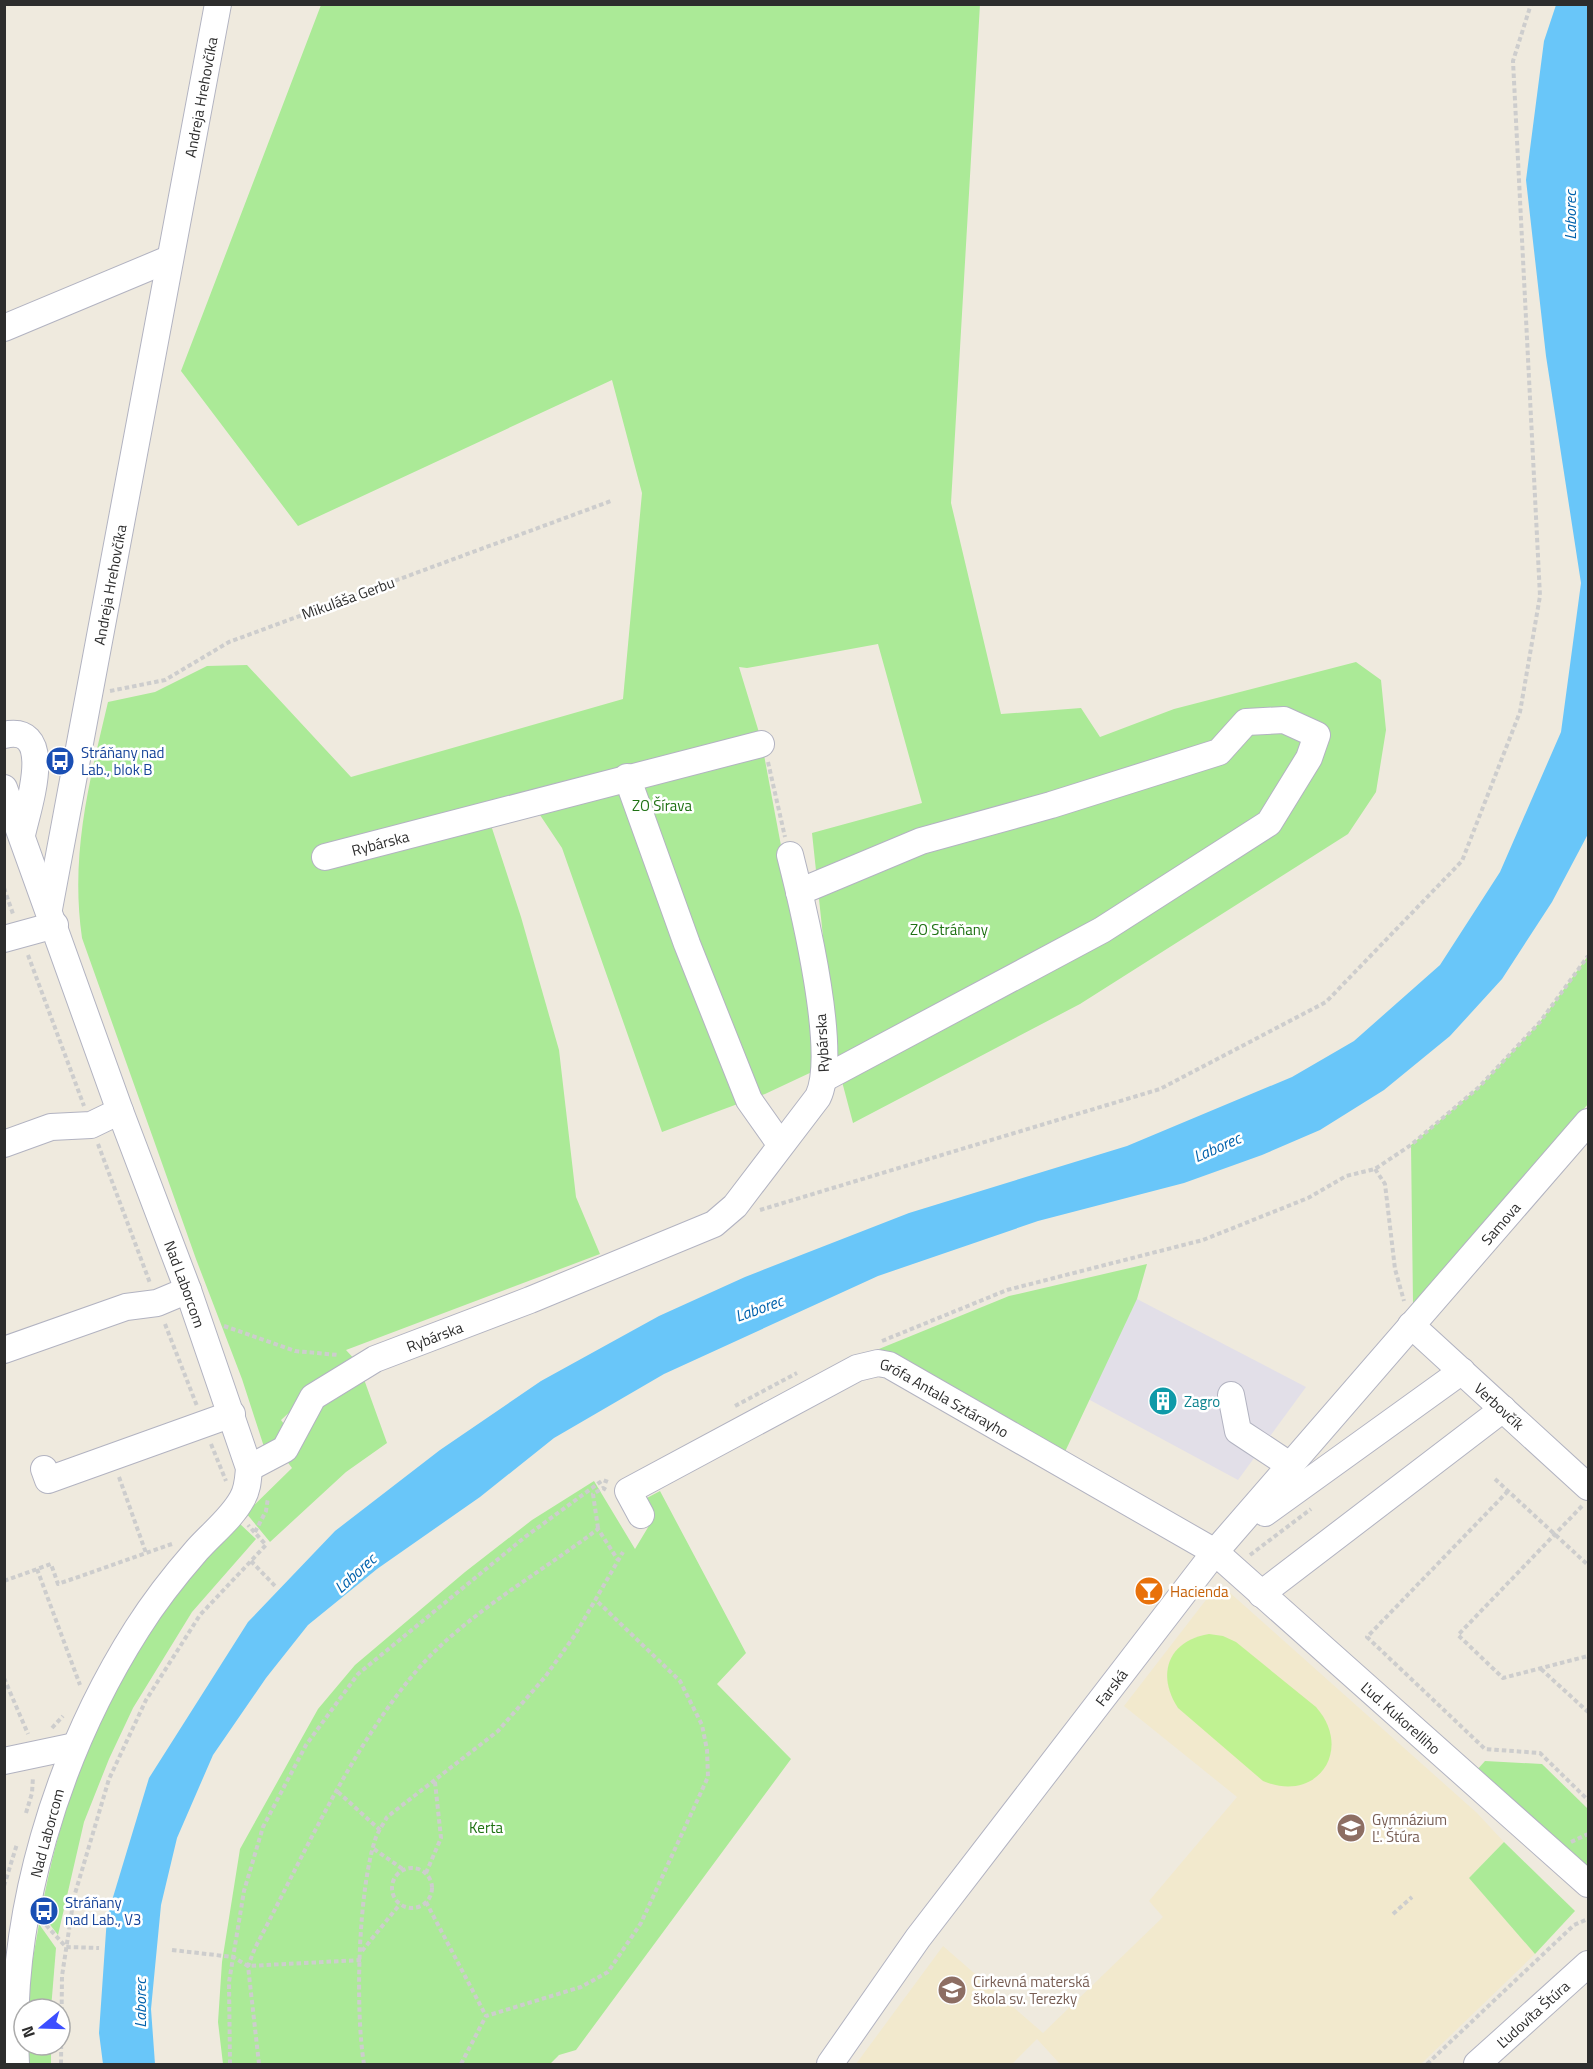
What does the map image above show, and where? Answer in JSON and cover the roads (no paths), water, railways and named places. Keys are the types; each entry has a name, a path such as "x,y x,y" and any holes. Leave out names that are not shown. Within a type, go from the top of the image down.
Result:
{"street":[{"name":"Andreja Hrehovčíka","path":"52,917 88,695 218,4"},
{"path":"4,328 169,259"},
{"path":"799,892 921,841 1051,805 1220,752 1246,722 1284,720 1317,735 1308,758 1269,823 1102,930 840,1073 825,1078"},
{"path":"4,735 12,733 26,738 35,751 37,763 22,835"},
{"name":"Rybárska","path":"325,857 627,777 762,744"},
{"path":"627,777 687,944 749,1100 780,1144"},
{"name":"Nad Laborcom","path":"4,788 232,1414 248,1477 234,1511 196,1552 137,1629 75,1746 50,1809 29,1902 9,2037 16,2064"},
{"name":"Rybárska","path":"248,1477 280,1454 308,1402 352,1371 375,1359 530,1300 714,1224 735,1206 818,1097 825,1078 821,1009 790,855"},
{"path":"13,938 52,917"},
{"path":"4,1144 51,1127 90,1125 120,1111"},
{"name":"Samova","path":"1411,1325 1585,1134"},
{"path":"4,1350 126,1307 157,1303 188,1290"},
{"name":"Verbovčík","path":"1411,1325 1588,1487"},
{"name":"Farská","path":"830,2064 918,1938 1215,1552 1411,1325"},
{"name":"Grófa Antala Sztárayho","path":"641,1515 621,1483 857,1368 878,1363 899,1370 1215,1552"},
{"path":"1265,1513 1462,1371"},
{"path":"1231,1395 1238,1431 1291,1466"},
{"path":"1261,1594 1503,1409"},
{"path":"44,1469 48,1480 232,1414"},
{"name":"Ľud. Kukorelliho","path":"1215,1552 1588,1884"},
{"path":"4,1761 75,1746"},
{"name":"Ľudovíta Štúra","path":"1477,2064 1588,1964"}],"water":[{"name":"Laborec","path":"1556,5 1588,5 1588,834 1552,902 1502,979 1450,1036 1384,1090 1320,1130 1262,1155 1184,1183 1038,1221 878,1276 664,1374 554,1438 480,1497 377,1569 308,1625 266,1678 213,1755 177,1838 161,1905 151,2009 155,2064 103,2064 99,2033 107,1917 149,1778 248,1622 335,1531 440,1450 541,1381 659,1316 745,1277 909,1213 1127,1146 1292,1077 1354,1041 1440,965 1500,872 1561,732 1581,583 1546,356 1526,180 1544,41"}],"place":[{"name":"Stráňany nad Lab., blok B","path":"60,761"},
{"name":"Zagro","path":"1163,1401"},
{"name":"Hacienda","path":"1149,1591"},
{"name":"Gymnázium Ľ. Štúra","path":"1351,1828"},
{"name":"Stráňany nad Lab., V3","path":"44,1911"},
{"name":"Cirkevná materská škola sv. Terezky","path":"952,1990"}],"park label":[{"name":"ZO Šírava","path":"662,805"},
{"name":"ZO Stráňany","path":"949,929"},
{"name":"Kerta","path":"486,1827"}]}
